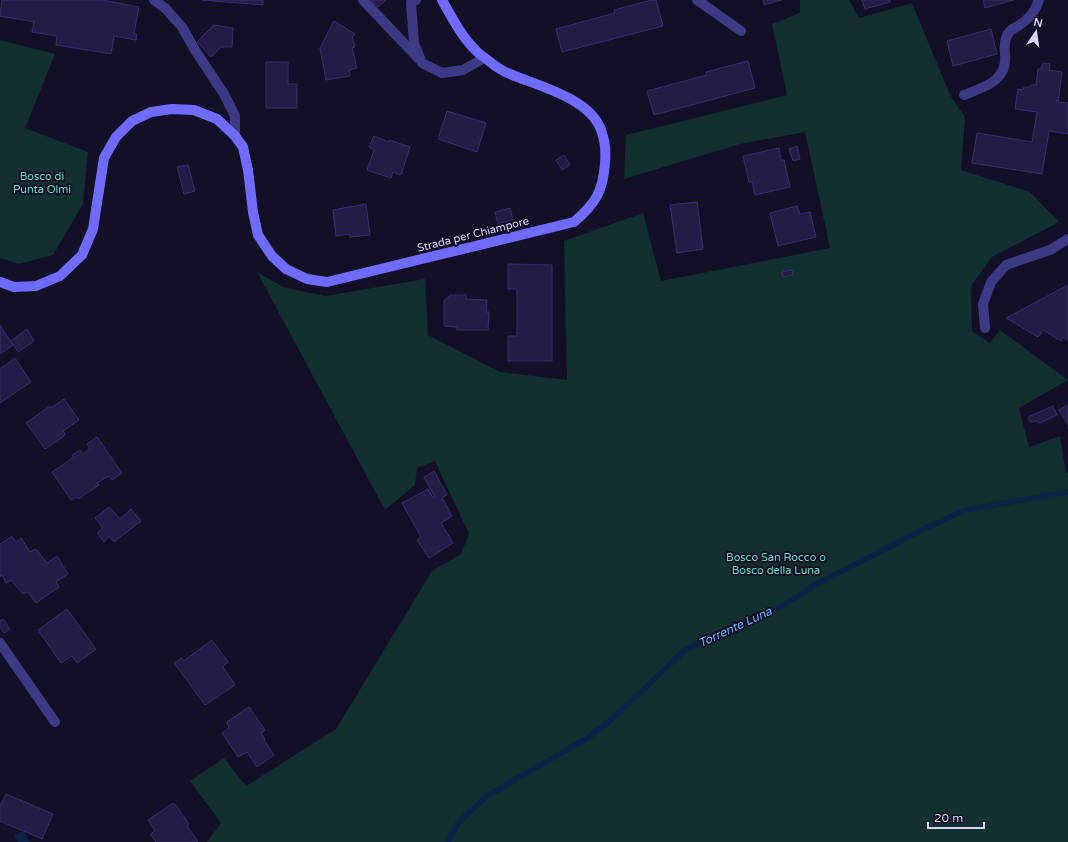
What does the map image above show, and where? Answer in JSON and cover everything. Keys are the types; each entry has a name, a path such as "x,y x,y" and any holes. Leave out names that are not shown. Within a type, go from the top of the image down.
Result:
{"street":[{"path":"154,0 166,9 182,27 195,50 224,94 235,116 234,136"},
{"path":"364,0 422,62 442,73 463,70 484,58"},
{"path":"416,0 411,3 414,43 422,62"},
{"name":"Strada per Chiampore","path":"0,282 14,287 36,286 60,276 82,254 93,230 104,158 116,137 132,121 151,112 172,109 194,110 217,119 243,147 258,235 272,256 286,269 307,279 326,282 574,222 589,209 599,194 604,173 606,151 601,129 588,111 576,102 548,88 504,71 484,58 470,45 457,27 442,0"},
{"path":"697,0 741,31"},
{"path":"964,95 990,85 1002,74 1006,59 1004,45 1010,31 1026,21 1035,12 1038,0"},
{"path":"985,328 983,304 991,282 1006,265 1050,250 1068,238"},
{"path":"0,643 55,722"}],"green space":[{"name":"Bosco San Rocco o Bosco della Luna","path":"800,0 849,0 859,18 912,3 950,95 965,117 961,170 1030,192 1059,222 992,257 971,286 972,331 990,343 1000,330 1068,380 1019,408 1029,447 1060,436 1066,473 1068,472 1068,842 207,842 221,823 190,781 224,758 246,786 336,729 432,571 461,554 469,534 435,461 417,468 415,485 385,510 257,272 283,287 325,296 425,279 428,335 500,372 567,380 564,241 643,213 661,281 830,248 805,132 740,144 624,179 626,135 787,95 772,24 800,13"},
{"name":"Bosco di Punta Olmi","path":"0,40 55,54 25,128 88,152 83,204 53,255 19,264 0,258"}],"water":[{"path":"24,831 30,842 18,842 14,835"}],"building":[{"path":"2,0 102,0 139,7 134,34 137,34 136,40 114,36 111,54 56,45 57,36 32,32 34,22 0,16"},
{"path":"202,0 263,0 263,5"},
{"path":"371,0 386,0 378,7"},
{"path":"656,0 663,26 562,52 556,29 615,13 614,10"},
{"path":"763,0 782,0 764,5"},
{"path":"862,0 890,0 890,2 865,9"},
{"path":"983,0 1014,0 985,8"},
{"path":"334,21 355,34 352,37 355,47 352,48 357,68 349,70 350,76 326,80 320,48"},
{"path":"214,25 233,28 232,47 221,47 211,57 197,42"},
{"path":"991,29 997,54 953,66 947,41"},
{"path":"748,61 755,88 654,115 647,91 707,75 706,72"},
{"path":"266,62 288,62 288,84 297,84 297,108 266,108"},
{"path":"1043,63 1050,64 1049,70 1062,72 1058,102 1068,103 1068,134 1049,131 1042,174 972,163 977,133 1032,142 1037,112 1015,109 1018,89 1023,90 1024,87 1036,85 1038,69 1041,69"},
{"path":"447,111 486,123 477,152 438,139"},
{"path":"374,136 389,142 389,140 410,147 401,175 393,172 391,178 367,170 374,150 369,147"},
{"path":"797,146 800,159 793,161 789,149"},
{"path":"779,148 781,160 784,160 790,187 755,195 752,182 749,182 743,156"},
{"path":"564,155 570,165 562,170 556,160"},
{"path":"188,165 195,191 184,194 177,167"},
{"path":"697,202 703,249 677,253 670,205"},
{"path":"366,204 370,235 350,237 349,234 336,236 333,210"},
{"path":"797,206 800,214 810,212 816,237 778,246 770,213"},
{"path":"510,208 513,220 498,224 495,212"},
{"path":"508,264 552,265 552,361 508,361 508,336 517,336 517,289 508,289"},
{"path":"792,270 793,275 783,277 782,272"},
{"path":"1068,285 1068,341 1063,337 1061,341 1043,330 1038,337 1006,318"},
{"path":"450,295 466,295 466,299 487,300 486,312 489,312 488,330 457,330 457,327 444,326 444,301"},
{"path":"0,325 13,345 0,354"},
{"path":"27,329 34,341 18,352 11,341"},
{"path":"15,358 31,382 0,403 0,369"},
{"path":"64,399 79,420 63,431 65,434 63,437 45,449 26,423 50,406 51,408"},
{"path":"1068,405 1068,425 1059,410"},
{"path":"1053,406 1057,415 1040,423 1035,421 1031,423 1028,417"},
{"path":"97,437 122,473 112,480 109,476 97,483 99,485 78,499 77,497 71,500 52,472 74,457 72,455 80,450 83,454 90,449 87,444"},
{"path":"434,471 447,495 442,497 452,516 441,523 453,543 429,558 417,540 421,537 402,503 428,489 433,498 435,497 424,477"},
{"path":"109,507 120,519 131,509 141,521 114,542 109,536 104,542 97,533 103,528 95,518"},
{"path":"12,536 16,542 21,538 30,552 36,549 47,563 57,556 68,574 56,582 59,587 36,603 28,592 23,594 11,580 6,583 2,575 0,577 0,544"},
{"path":"67,609 96,649 77,663 72,656 61,663 38,630"},
{"path":"3,619 10,629 4,633 0,627 0,621"},
{"path":"212,640 228,662 223,667 235,685 205,705 174,663 182,658 184,661"},
{"path":"249,707 265,730 261,733 274,755 257,767 247,752 238,757 222,733 229,728 227,722"},
{"path":"6,794 53,814 42,839 0,821 0,806"},
{"path":"173,803 189,824 187,826 198,841 156,842 150,834 155,831 148,820"}],"waterway":[{"name":"Torrente Luna","path":"448,842 458,823 487,796 586,739 611,720 684,651 713,635 784,605 815,585 928,527 965,510 1068,492"}]}
